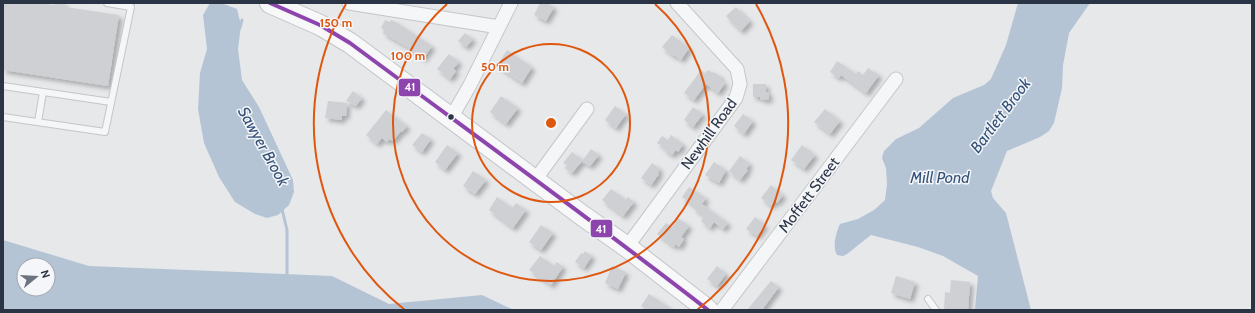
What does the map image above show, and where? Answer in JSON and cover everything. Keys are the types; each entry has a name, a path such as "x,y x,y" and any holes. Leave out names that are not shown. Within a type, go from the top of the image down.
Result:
{"main road":[{"path":"270,3 320,25 350,43 627,248 708,310"}],"street":[{"path":"349,3 431,9 499,27"},
{"path":"451,118 470,85 511,3"},
{"name":"Newhill Road","path":"627,248 736,98 740,89 740,79 737,69 677,3"},
{"name":"Moffett Street","path":"722,310 896,79"},
{"path":"535,180 587,110"}],"lane":[{"path":"3,117 105,132 131,7 107,3"},
{"path":"3,86 111,102"},
{"path":"38,122 43,92"},
{"path":"928,299 936,310"}],"water":[{"path":"210,3 221,3 237,9 241,25 238,49 242,80 259,107 293,180 294,192 289,205 278,215 267,218 255,214 235,202 219,177 204,143 198,109 200,73 207,49 203,15"},
{"name":"Mill Pond","path":"1018,3 1090,3 1069,33 1063,65 1062,88 1054,123 1049,131 1040,137 1007,151 991,191 993,198 1006,213 1031,310 975,310 978,276 943,256 918,247 871,235 847,254 843,256 837,255 835,244 836,235 840,224 858,219 874,210 885,200 887,184 886,168 882,158 884,151 896,139 919,128 953,98 984,85 991,79 1006,45"},
{"path":"3,240 89,266 332,276 389,304 482,295 514,310 3,310"}],"building":[{"path":"3,3 41,3 54,5 55,3 65,3 65,7 119,15 108,86 3,70"},
{"path":"540,3 547,3 554,7 546,21 534,15"},
{"path":"736,7 750,21 741,31 726,16"},
{"path":"385,20 396,22 432,46 423,59 408,49 409,48 383,33 384,30 381,28"},
{"path":"465,33 473,39 466,47 458,41"},
{"path":"672,35 689,48 681,60 674,55 673,56 662,47"},
{"path":"507,50 532,67 522,83 497,66"},
{"path":"449,54 459,62 453,69 456,71 450,79 437,69"},
{"path":"837,61 856,74 858,71 863,75 868,68 879,75 866,93 841,75 839,78 830,72"},
{"path":"701,70 705,73 708,70 713,73 714,72 721,77 720,79 725,83 718,93 706,84 694,100 684,93"},
{"path":"753,84 766,84 766,92 769,92 769,100 760,99 760,97 753,97"},
{"path":"353,91 362,98 356,106 346,101"},
{"path":"501,96 518,108 506,124 490,112"},
{"path":"328,101 347,103 346,116 342,116 342,120 325,118"},
{"path":"615,106 626,114 616,128 605,120"},
{"path":"693,107 703,114 693,127 684,120"},
{"path":"825,109 840,121 830,134 814,122"},
{"path":"386,110 407,126 393,141 389,139 387,142 382,138 377,144 366,135"},
{"path":"743,114 753,121 744,134 734,126"},
{"path":"422,133 431,139 422,152 412,145"},
{"path":"671,135 683,144 678,152 676,150 672,155 663,149 664,147 657,143 662,136 668,140"},
{"path":"447,145 458,153 445,170 435,162"},
{"path":"802,145 815,155 804,169 791,160"},
{"path":"591,149 599,155 590,166 582,161"},
{"path":"572,152 583,160 572,173 565,168 567,165 563,163"},
{"path":"740,156 750,164 746,169 748,170 740,180 729,171"},
{"path":"714,162 726,170 719,183 705,175"},
{"path":"652,163 660,169 658,172 659,174 651,185 641,178"},
{"path":"473,171 486,180 475,194 463,186"},
{"path":"771,185 783,195 777,203 775,201 771,206 761,198"},
{"path":"689,187 706,198 702,204 728,223 723,229 714,222 710,228 701,221 704,216 693,208 695,206 682,197"},
{"path":"611,189 626,200 628,197 634,202 623,216 602,200"},
{"path":"497,197 512,208 516,203 526,210 513,228 489,210"},
{"path":"755,217 765,225 757,236 746,229"},
{"path":"678,218 689,226 681,237 684,239 679,247 675,244 674,247 657,234 666,223 672,227"},
{"path":"541,225 553,233 541,250 529,242"},
{"path":"585,251 592,256 584,268 575,262 581,253 583,254"},
{"path":"540,256 554,266 557,262 563,267 551,285 529,270"},
{"path":"612,266 626,272 618,289 605,283"},
{"path":"717,266 726,274 717,286 707,279"},
{"path":"896,276 915,282 910,299 891,293"},
{"path":"951,280 970,282 968,310 944,310 945,292 950,293"},
{"path":"771,281 779,287 762,310 747,310"},
{"path":"649,294 673,310 646,310 641,306"}],"waterway":[{"name":"Sawyer Brook","path":"240,28 242,20"},
{"name":"Sawyer Brook","path":"282,209 287,230 287,277"}],"transit line":[{"name":"41","path":"270,3 320,25 350,43 575,209 708,310"}],"water label":[{"name":"Bartlett Brook","path":"1000,115"}]}
